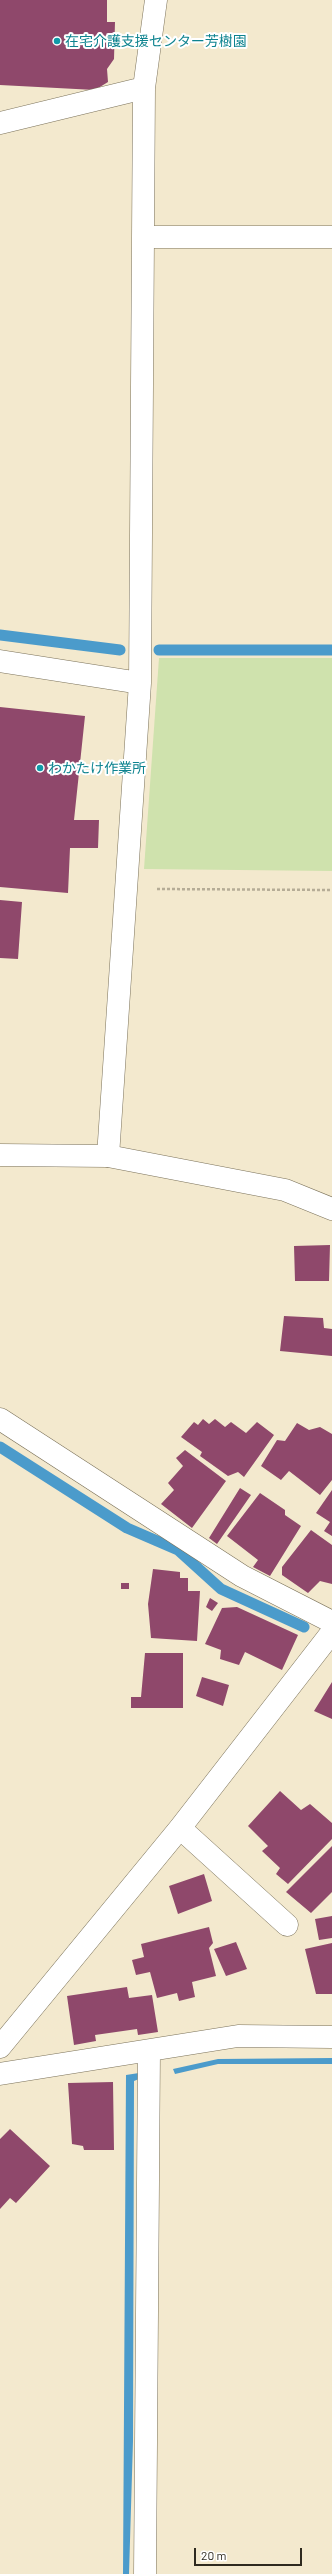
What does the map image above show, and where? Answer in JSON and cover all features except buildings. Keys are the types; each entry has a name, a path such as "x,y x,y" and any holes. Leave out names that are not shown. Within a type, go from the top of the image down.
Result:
{"street":[{"path":"108,1156 140,683 144,88 156,0"},
{"path":"0,123 144,88"},
{"path":"143,237 332,237"},
{"path":"0,661 140,683"},
{"path":"0,1155 108,1156 285,1190 332,1209"},
{"path":"0,1420 242,1576 332,1622"},
{"path":"0,2047 180,1828 332,1632"},
{"path":"180,1828 287,1925"},
{"path":"0,2074 238,2036 332,2037"},
{"path":"145,2574 148,2051"}],"path":[{"path":"126,889 332,890"}],"green space":[{"path":"159,658 332,658 332,871 144,869"}],"water":[{"path":"332,2058 332,2064 218,2064 175,2074 173,2069 218,2059"},
{"path":"139,2073 139,2079 134,2081 133,2441 129,2574 123,2574 126,2075"}],"waterway":[{"path":"0,635 120,650"},
{"path":"159,650 332,650"},
{"path":"0,1447 127,1528 178,1550 221,1589 304,1627"}],"place":[{"name":"在宅介護支援センター芳樹園","path":"57,41"},
{"name":"わかたけ作業所","path":"40,768"}]}
